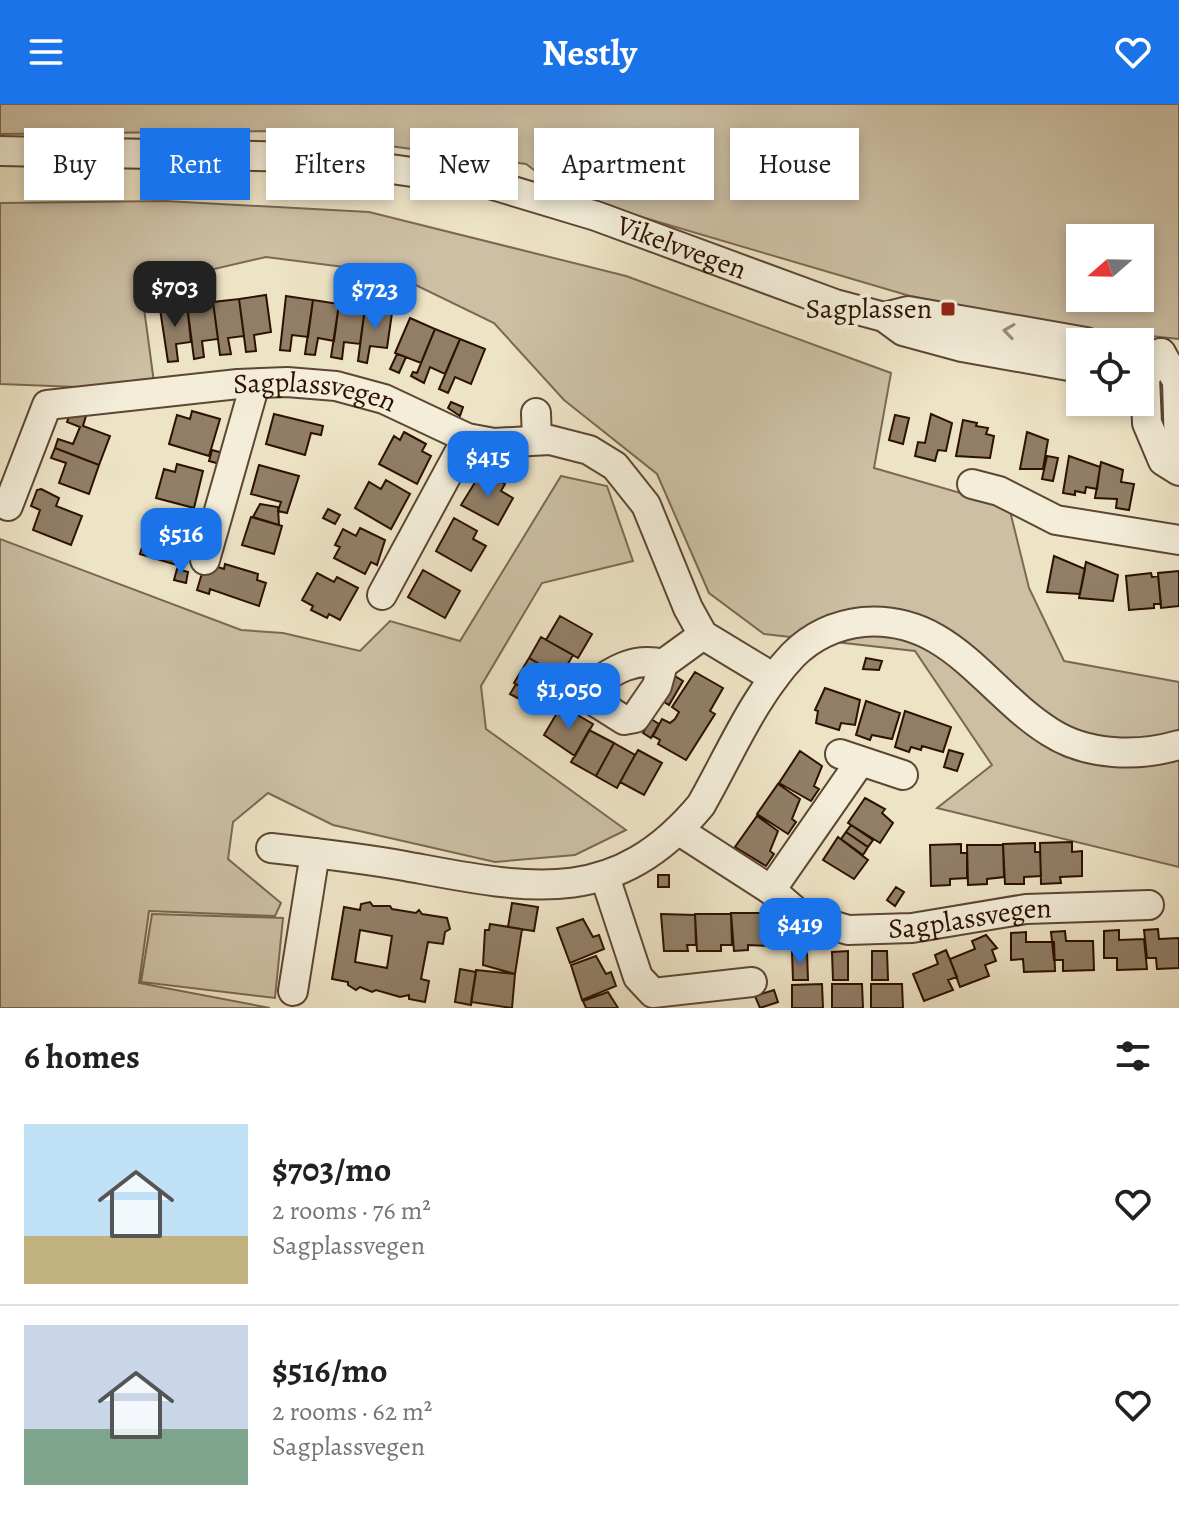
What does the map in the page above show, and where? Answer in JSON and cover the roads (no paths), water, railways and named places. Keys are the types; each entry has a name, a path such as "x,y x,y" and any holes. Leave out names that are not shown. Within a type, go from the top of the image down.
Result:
{"street":[{"name":"Vikelvvegen","path":"0,151 264,155 349,161 445,175 569,207 821,299 884,317 903,331 962,347 1066,366"},
{"name":"Vikelvvegen","path":"884,317 908,311 1066,339"},
{"path":"1148,416 1151,437 1163,461 1178,462 1167,364"},
{"name":"Sagplassvegen","path":"8,506 47,405 255,384 315,383 352,390 425,416 467,438 494,443 536,426 603,456 637,490 703,635"},
{"path":"205,560 255,384"},
{"path":"382,595 467,438"},
{"path":"972,484 999,491 1056,520 1179,540"},
{"path":"271,848 504,883 563,886 605,877 644,858 678,830 701,805 774,678 802,646 823,632 859,623 892,622 917,628 948,643 1033,720 1063,739 1132,754 1179,745"},
{"path":"663,664 703,635 774,678"},
{"path":"771,890 850,758 903,775"},
{"name":"Sagplassvegen","path":"678,830 771,890 800,915 848,930 912,928 1026,909 1149,905"},
{"path":"293,991 315,853"},
{"path":"605,877 638,977 653,993 752,982"}],"place":[{"name":"Sagplassen","path":"948,309"}]}
